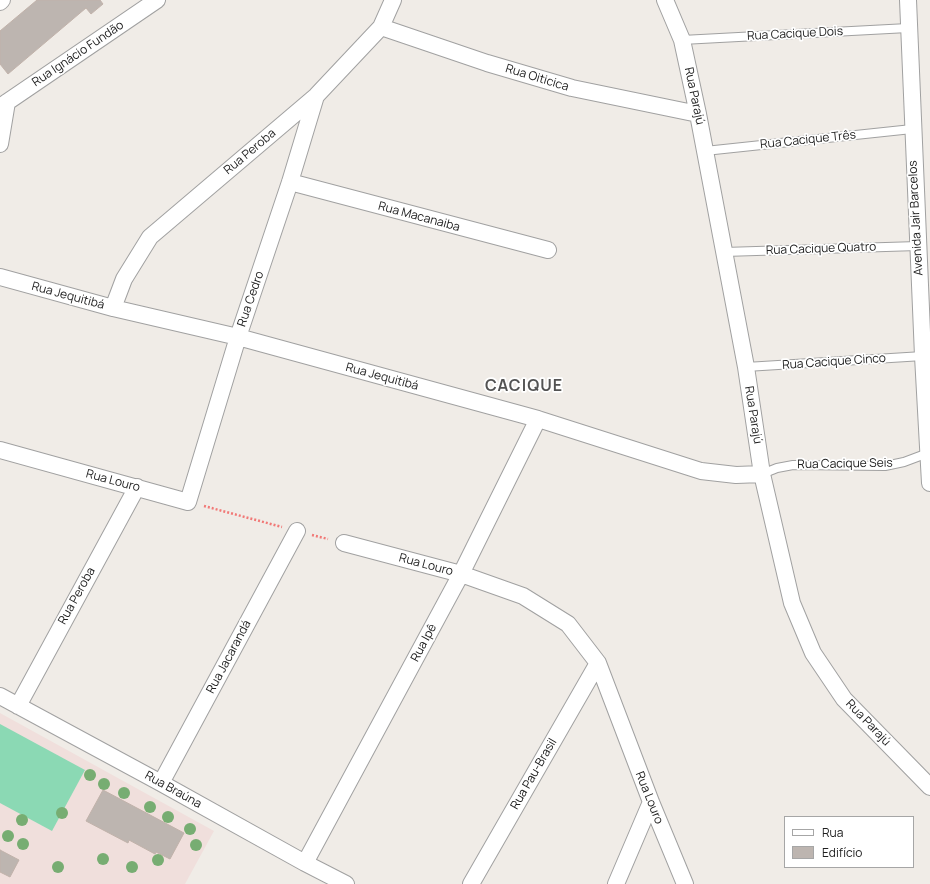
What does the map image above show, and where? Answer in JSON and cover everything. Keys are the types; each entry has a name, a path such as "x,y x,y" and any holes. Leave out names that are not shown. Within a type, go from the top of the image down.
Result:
{"street":[{"name":"Rua Ignácio Fundão","path":"4,105 156,0"},
{"name":"Rua Peroba","path":"112,308 124,279 150,237 316,96 381,27 393,0"},
{"name":"Rua Parajú","path":"665,0 682,40 698,114 746,367 762,474 792,603 813,653 844,698 930,787"},
{"name":"Avenida Jair Barcelos","path":"908,0 912,129 930,483"},
{"name":"Rua Oiticica","path":"381,27 486,63 572,88 698,114"},
{"name":"Rua Cedro","path":"188,502 238,337 290,182 316,96"},
{"path":"0,144 4,105"},
{"name":"Rua Macanaiba","path":"290,182 548,250"},
{"name":"Rua Jequitibá","path":"0,277 112,308 238,337 538,420 701,471 736,475 762,474"},
{"name":"Rua Ipê","path":"305,863 461,574 538,420"},
{"name":"Rua Louro","path":"0,450 188,502"},
{"name":"Rua Peroba","path":"18,706 137,487"},
{"name":"Rua Jacarandá","path":"162,783 297,532"},
{"name":"Rua Louro","path":"344,543 461,574 523,596 568,624 598,663 650,802 685,884"},
{"name":"Rua Pau-Brasil","path":"471,884 598,663"},
{"name":"Rua Braúna","path":"0,696 346,884"},
{"path":"616,884 650,802"}],"lane":[{"name":"Rua Cacique Dois","path":"682,40 908,28"},
{"name":"Rua Cacique Três","path":"705,151 912,129"},
{"name":"Rua Cacique Quatro","path":"724,252 918,246"},
{"name":"Rua Cacique Cinco","path":"746,367 925,365"},
{"name":"Rua Cacique Seis","path":"762,474 777,468 793,465 885,466 904,462 928,453"}],"path":[{"path":"188,502 297,532 344,543"}],"shaded area":[{"path":"0,713 214,831 185,884 0,884"}],"green space":[{"path":"0,724 85,770 52,831 0,803"}],"building":[{"path":"37,0 100,0 103,4 91,14 86,8 8,74 0,64 0,31"},
{"path":"103,790 184,833 170,859 156,852 155,854 129,840 128,843 86,821"},
{"path":"0,850 19,860 10,877 0,872"}],"district":[{"name":"CACIQUE","path":"524,387"}]}
